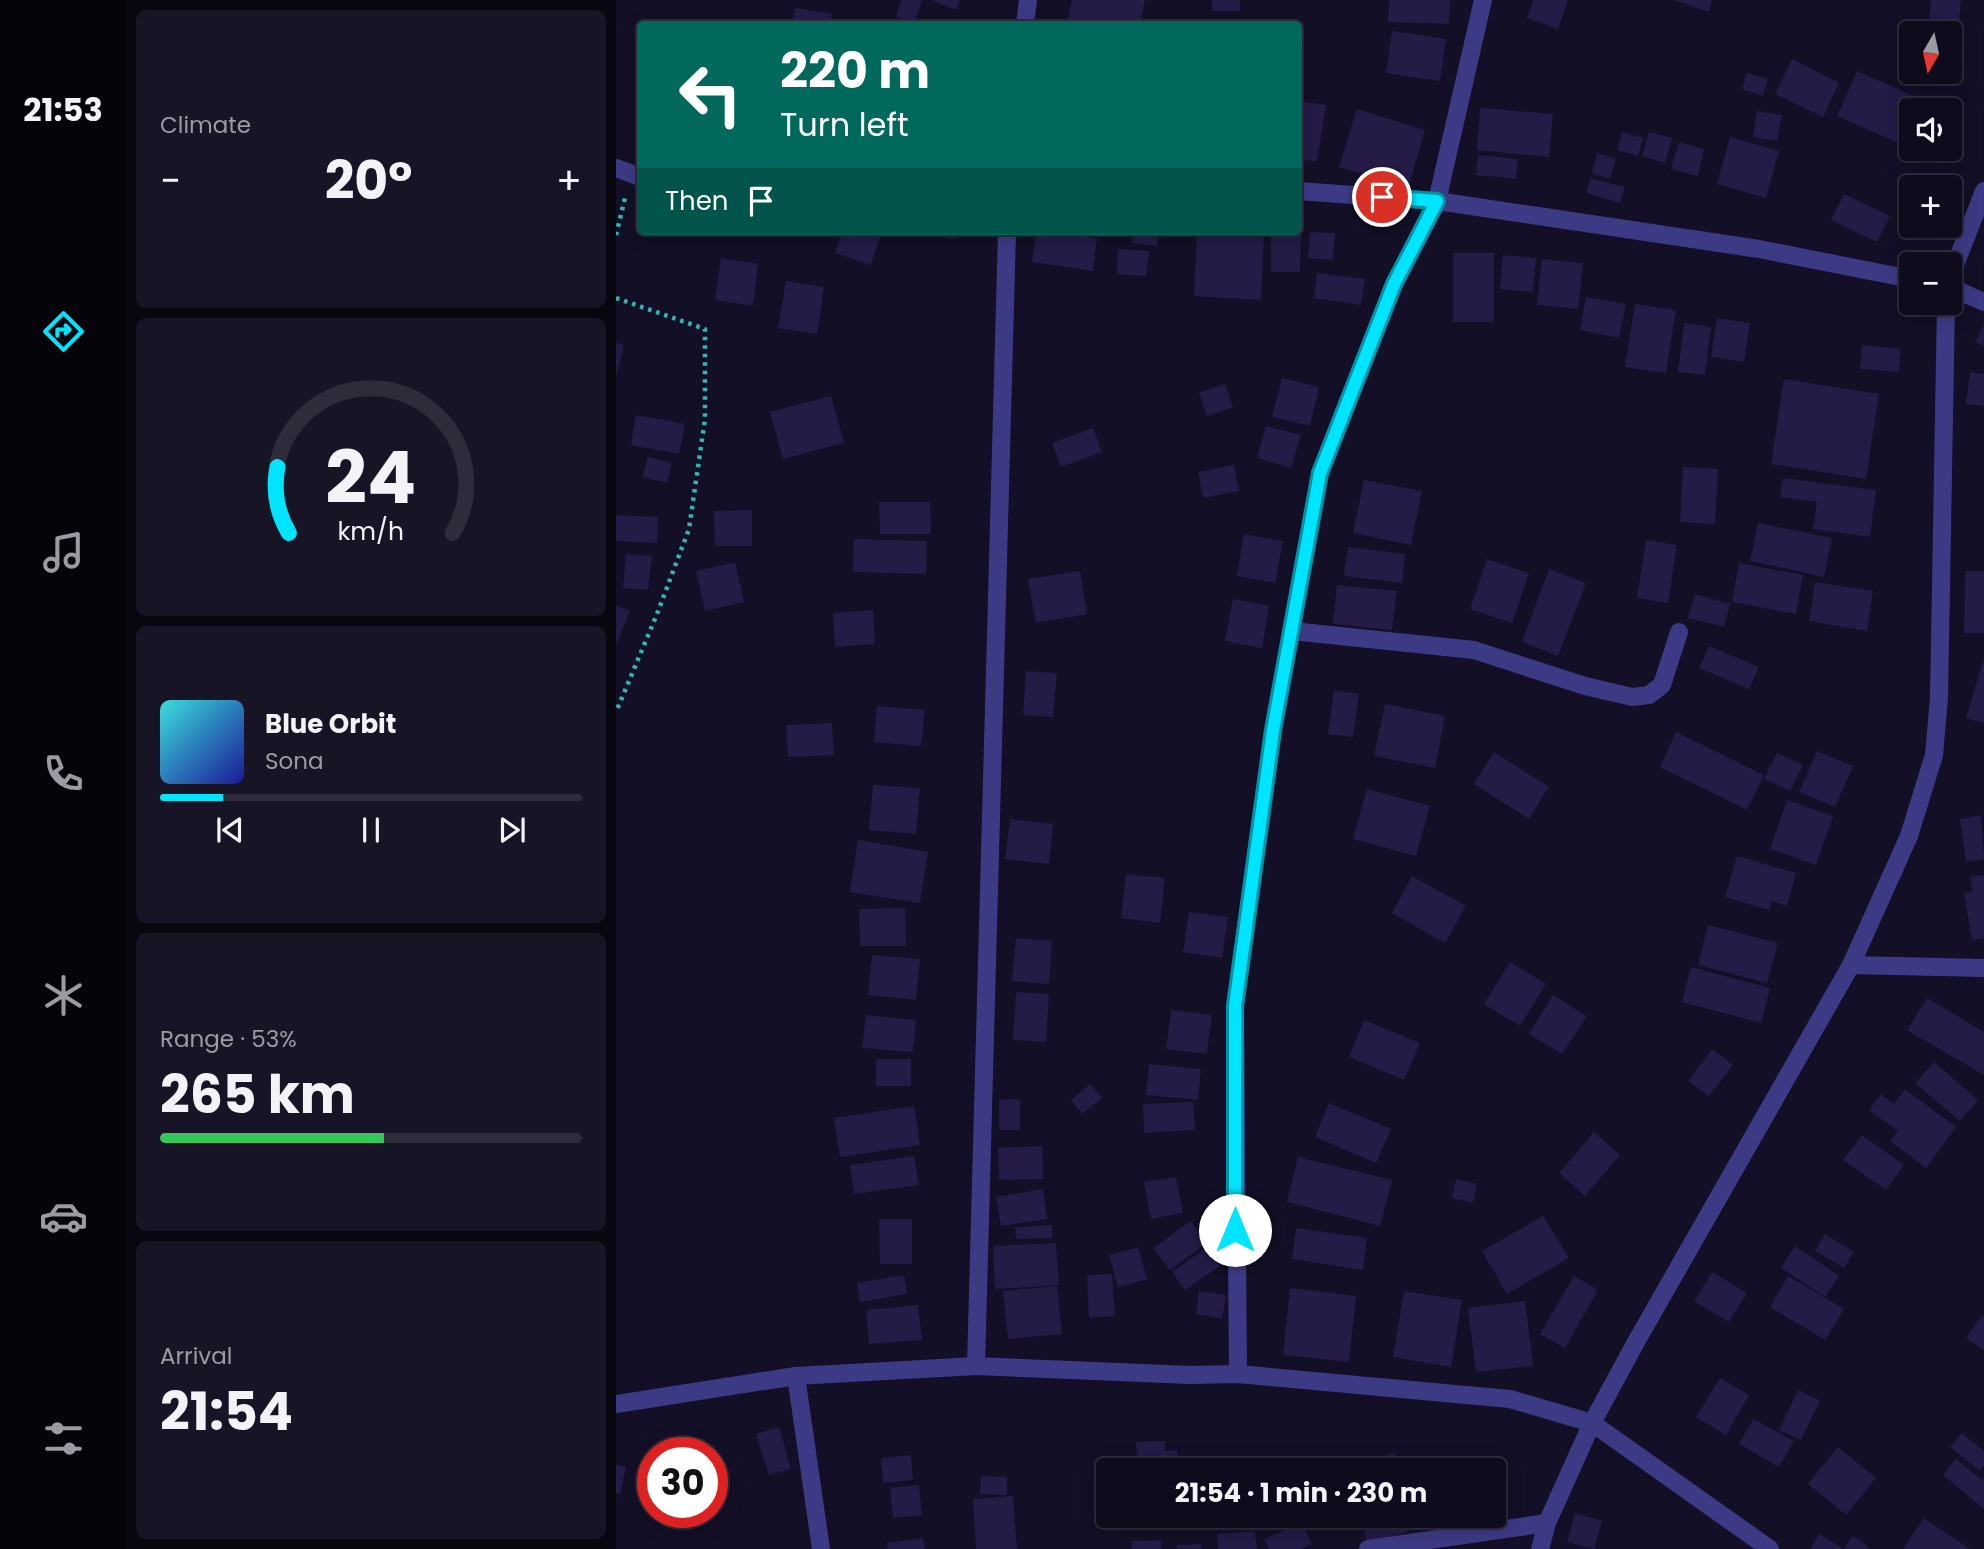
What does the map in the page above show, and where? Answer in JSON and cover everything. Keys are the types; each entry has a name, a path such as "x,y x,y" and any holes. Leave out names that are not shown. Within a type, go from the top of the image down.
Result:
{"street":[{"path":"1025,21 1028,0"},
{"path":"1238,1374 1235,1006 1273,730 1320,473 1394,284 1437,201 1483,0"},
{"path":"1302,191 1437,201 1759,249 1899,277"},
{"path":"1960,252 1984,191"},
{"path":"976,1366 1007,235"},
{"path":"1962,292 1984,302"},
{"path":"1540,1549 1548,1522 1592,1423 1851,965 1909,836 1934,755 1939,698 1946,315"},
{"path":"1292,631 1474,650 1585,686 1632,697 1649,695 1662,685 1678,632"},
{"path":"1851,965 1984,968"},
{"path":"616,1404 796,1376 976,1366 1190,1375 1238,1374 1510,1399 1592,1423 1770,1549"},
{"path":"796,1376 821,1549"},
{"path":"1368,1549 1548,1522"}],"path":[{"path":"616,235 629,173"},
{"path":"616,298 705,329 705,419 689,529 616,712"}],"building":[{"path":"901,0 922,0 915,21 896,17"},
{"path":"931,0 960,0 956,10"},
{"path":"1072,0 1145,0 1141,21 1068,21"},
{"path":"1212,0 1240,0 1240,11 1212,11"},
{"path":"1389,0 1450,0 1449,24 1388,22"},
{"path":"1533,0 1568,0 1558,29 1527,18"},
{"path":"1674,0 1712,0 1709,12"},
{"path":"1931,0 1961,0 1959,21 1929,21"},
{"path":"795,8 832,14 831,21 793,21"},
{"path":"1392,31 1446,39 1440,81 1386,73"},
{"path":"1792,59 1839,83 1823,117 1775,94"},
{"path":"1857,71 1919,98 1899,98 1899,143 1837,116"},
{"path":"1747,73 1768,79 1763,96 1742,89"},
{"path":"1302,102 1326,105 1317,162 1302,160"},
{"path":"1480,108 1553,114 1549,157 1477,150"},
{"path":"1357,109 1425,130 1408,188 1339,167"},
{"path":"1757,111 1782,115 1777,141 1753,137"},
{"path":"1622,132 1643,138 1638,156 1617,150"},
{"path":"1649,132 1672,138 1665,163 1642,156"},
{"path":"1730,137 1779,151 1766,198 1717,184"},
{"path":"1679,142 1704,149 1698,176 1671,169"},
{"path":"1597,153 1616,159 1610,179 1592,173"},
{"path":"1478,155 1518,159 1516,179 1476,175"},
{"path":"1590,178 1625,187 1620,203 1586,193"},
{"path":"1844,194 1890,216 1877,242 1831,220"},
{"path":"1310,232 1335,233 1333,260 1308,258"},
{"path":"842,235 881,235 871,265 835,253"},
{"path":"931,235 954,235 954,239"},
{"path":"1035,235 1097,238 1093,271 1032,262"},
{"path":"1133,235 1158,235 1157,246 1132,243"},
{"path":"1197,235 1264,235 1261,300 1194,296"},
{"path":"1271,235 1301,235 1300,272 1271,272"},
{"path":"1118,249 1149,251 1146,276 1117,274"},
{"path":"1453,253 1494,253 1494,322 1453,322"},
{"path":"1503,255 1536,258 1533,292 1500,289"},
{"path":"721,258 758,264 753,306 715,300"},
{"path":"1542,259 1583,263 1578,309 1537,305"},
{"path":"1317,273 1365,279 1361,305 1314,298"},
{"path":"786,281 824,287 817,334 778,328"},
{"path":"1586,297 1626,304 1619,338 1580,330"},
{"path":"1635,304 1676,310 1666,373 1625,367"},
{"path":"1717,318 1750,323 1744,362 1711,357"},
{"path":"1684,323 1711,327 1705,375 1678,372"},
{"path":"1984,324 1984,346 1975,342"},
{"path":"616,343 624,345 617,374 616,374"},
{"path":"1862,345 1901,349 1899,372 1860,369"},
{"path":"1970,372 1984,374 1984,406 1966,404"},
{"path":"1282,378 1319,387 1310,426 1272,417"},
{"path":"1784,379 1879,394 1866,479 1771,464"},
{"path":"1225,384 1233,407 1207,416 1199,393"},
{"path":"831,396 844,443 783,459 770,412"},
{"path":"636,415 685,424 679,454 631,445"},
{"path":"1266,426 1301,435 1291,468 1257,458"},
{"path":"1093,428 1102,452 1061,467 1052,443"},
{"path":"648,457 672,463 667,483 642,477"},
{"path":"1234,465 1239,491 1203,498 1198,472"},
{"path":"1683,467 1718,469 1715,524 1680,522"},
{"path":"1783,478 1876,490 1870,537 1813,529 1817,502 1780,497"},
{"path":"1364,480 1422,491 1411,545 1353,533"},
{"path":"879,502 930,502 931,534 880,534"},
{"path":"752,510 752,546 715,546 714,511"},
{"path":"616,515 658,517 657,543 616,541"},
{"path":"1758,523 1832,538 1824,577 1750,561"},
{"path":"1244,534 1283,541 1275,583 1237,576"},
{"path":"854,539 927,541 926,574 853,572"},
{"path":"1646,540 1677,545 1668,603 1637,598"},
{"path":"1348,547 1405,554 1402,583 1344,576"},
{"path":"626,554 652,556 648,590 623,588"},
{"path":"1487,559 1529,573 1512,623 1470,609"},
{"path":"735,562 744,602 705,611 696,571"},
{"path":"1739,563 1803,575 1796,614 1732,602"},
{"path":"1549,569 1586,583 1558,656 1522,642"},
{"path":"1080,571 1087,614 1036,623 1028,579"},
{"path":"1965,571 1984,571 1984,633 1964,633"},
{"path":"1815,582 1873,591 1867,631 1809,621"},
{"path":"1337,585 1397,591 1392,630 1333,624"},
{"path":"1695,594 1730,604 1724,627 1688,618"},
{"path":"1233,599 1269,606 1262,648 1225,641"},
{"path":"616,605 630,611 616,645"},
{"path":"873,610 875,644 835,647 833,613"},
{"path":"1709,646 1759,667 1749,689 1699,668"},
{"path":"1984,658 1984,723 1966,718"},
{"path":"1026,671 1057,673 1053,717 1023,715"},
{"path":"1334,690 1359,694 1353,737 1328,734"},
{"path":"1385,704 1445,716 1435,768 1374,756"},
{"path":"877,706 925,710 921,746 874,742"},
{"path":"832,723 834,755 788,757 786,725"},
{"path":"1676,732 1764,775 1747,810 1660,767"},
{"path":"1817,751 1853,766 1835,807 1799,792"},
{"path":"1494,752 1549,787 1529,819 1474,784"},
{"path":"1777,753 1803,765 1790,791 1764,779"},
{"path":"873,785 920,788 916,834 869,830"},
{"path":"1367,789 1430,806 1416,856 1353,839"},
{"path":"1787,800 1833,816 1816,865 1770,849"},
{"path":"1981,815 1984,859 1966,862 1960,819"},
{"path":"1010,819 1053,824 1049,864 1005,859"},
{"path":"858,840 928,852 920,903 850,892"},
{"path":"1737,856 1796,873 1787,906 1772,901 1769,910 1725,897"},
{"path":"1126,874 1165,878 1160,923 1121,918"},
{"path":"1984,875 1984,938 1972,940 1964,893 1973,892 1970,877"},
{"path":"1412,876 1466,906 1445,943 1392,913"},
{"path":"905,908 906,946 860,946 859,909"},
{"path":"1189,912 1228,917 1222,958 1183,952"},
{"path":"1708,925 1778,943 1767,983 1698,965"},
{"path":"1016,938 1052,941 1049,984 1012,981"},
{"path":"872,955 920,959 916,1000 868,995"},
{"path":"1510,962 1546,984 1520,1026 1484,1004"},
{"path":"1691,967 1770,988 1761,1023 1682,1002"},
{"path":"1016,992 1049,994 1046,1042 1013,1040"},
{"path":"1553,995 1587,1016 1562,1054 1529,1034"},
{"path":"1927,998 1984,1032 1984,1075 1907,1030"},
{"path":"1171,1010 1212,1015 1207,1054 1166,1049"},
{"path":"866,1015 916,1020 913,1052 862,1048"},
{"path":"1364,1020 1420,1043 1404,1080 1349,1057"},
{"path":"1712,1049 1733,1065 1709,1096 1688,1081"},
{"path":"876,1059 911,1059 911,1086 876,1086"},
{"path":"1934,1062 1978,1100 1960,1121 1915,1083"},
{"path":"1149,1064 1201,1069 1198,1100 1146,1095"},
{"path":"1090,1084 1102,1098 1082,1114 1071,1100"},
{"path":"1905,1089 1956,1127 1926,1168 1890,1141 1898,1131 1869,1110 1881,1094 1894,1104"},
{"path":"1020,1099 1020,1130 999,1130 999,1100"},
{"path":"1193,1102 1195,1130 1144,1133 1143,1104"},
{"path":"1329,1103 1391,1129 1376,1163 1315,1137"},
{"path":"914,1106 920,1145 840,1157 834,1118"},
{"path":"1594,1132 1620,1155 1585,1196 1559,1173"},
{"path":"1862,1135 1904,1165 1886,1190 1843,1160"},
{"path":"1042,1146 1043,1179 999,1180 998,1148"},
{"path":"914,1156 919,1185 854,1194 850,1165"},
{"path":"1298,1157 1392,1180 1380,1226 1287,1202"},
{"path":"1176,1177 1183,1213 1151,1219 1144,1182"},
{"path":"1456,1179 1477,1184 1473,1203 1452,1198"},
{"path":"1043,1189 1047,1219 1001,1226 996,1197"},
{"path":"1543,1216 1569,1258 1507,1294 1482,1251"},
{"path":"879,1219 912,1219 912,1264 880,1264"},
{"path":"1191,1221 1207,1243 1170,1270 1153,1248"},
{"path":"1052,1225 1052,1238 1016,1239 1015,1227"},
{"path":"1296,1228 1367,1238 1363,1270 1292,1259"},
{"path":"1825,1234 1854,1252 1844,1268 1815,1251"},
{"path":"1056,1243 1059,1285 995,1289 993,1246"},
{"path":"1795,1246 1839,1276 1825,1297 1781,1268"},
{"path":"1138,1247 1147,1279 1118,1287 1109,1255"},
{"path":"1207,1247 1220,1266 1185,1290 1172,1272"},
{"path":"1712,1272 1747,1293 1729,1322 1694,1301"},
{"path":"1112,1274 1115,1316 1089,1318 1087,1275"},
{"path":"904,1275 907,1294 860,1302 857,1283"},
{"path":"1574,1276 1598,1290 1565,1348 1540,1334"},
{"path":"1788,1276 1844,1309 1825,1340 1770,1307"},
{"path":"1057,1286 1062,1334 1008,1339 1003,1291"},
{"path":"1290,1288 1356,1296 1349,1362 1283,1355"},
{"path":"1199,1291 1226,1295 1222,1319 1196,1314"},
{"path":"1404,1291 1462,1300 1451,1367 1393,1357"},
{"path":"1525,1301 1533,1366 1476,1372 1468,1308"},
{"path":"918,1305 922,1340 869,1344 866,1310"},
{"path":"1981,1316 1984,1317 1984,1350 1966,1338"},
{"path":"1720,1378 1749,1395 1726,1435 1696,1417"},
{"path":"1798,1390 1820,1401 1801,1440 1779,1430"},
{"path":"1753,1419 1794,1441 1779,1467 1739,1444"},
{"path":"779,1427 791,1469 769,1475 756,1434"},
{"path":"1962,1433 1984,1451 1984,1466 1980,1471 1950,1447"},
{"path":"1165,1441 1165,1451 1177,1450 1177,1458 1137,1458 1136,1442"},
{"path":"1838,1447 1876,1478 1846,1515 1808,1484"},
{"path":"1395,1453 1396,1458 1378,1458"},
{"path":"911,1455 913,1480 883,1483 881,1458"},
{"path":"1956,1459 1982,1480 1984,1477 1984,1509 1943,1475"},
{"path":"616,1465 626,1467 620,1494 616,1493"},
{"path":"981,1476 1007,1477 1007,1495 980,1494"},
{"path":"919,1485 922,1515 893,1518 890,1488"},
{"path":"1013,1496 1017,1549 976,1549 973,1499"},
{"path":"1575,1513 1602,1521 1594,1549 1567,1542"},
{"path":"1924,1518 1970,1549 1903,1549"},
{"path":"1290,1528 1304,1528 1312,1544 1301,1549 1269,1549 1264,1539"},
{"path":"1364,1528 1407,1528 1408,1532 1367,1542"},
{"path":"1255,1531 1257,1549 1218,1549 1217,1534"},
{"path":"1819,1534 1844,1549 1810,1549"},
{"path":"1852,1536 1869,1547 1844,1549"},
{"path":"923,1538 925,1549 888,1549 887,1543"},
{"path":"1161,1540 1161,1549 1132,1549 1131,1541"},
{"path":"1201,1544 1201,1549 1177,1549 1176,1545"}],"route":[{"path":"1235,1230 1235,1006 1273,730 1320,473 1394,284 1437,201 1382,197"}]}
